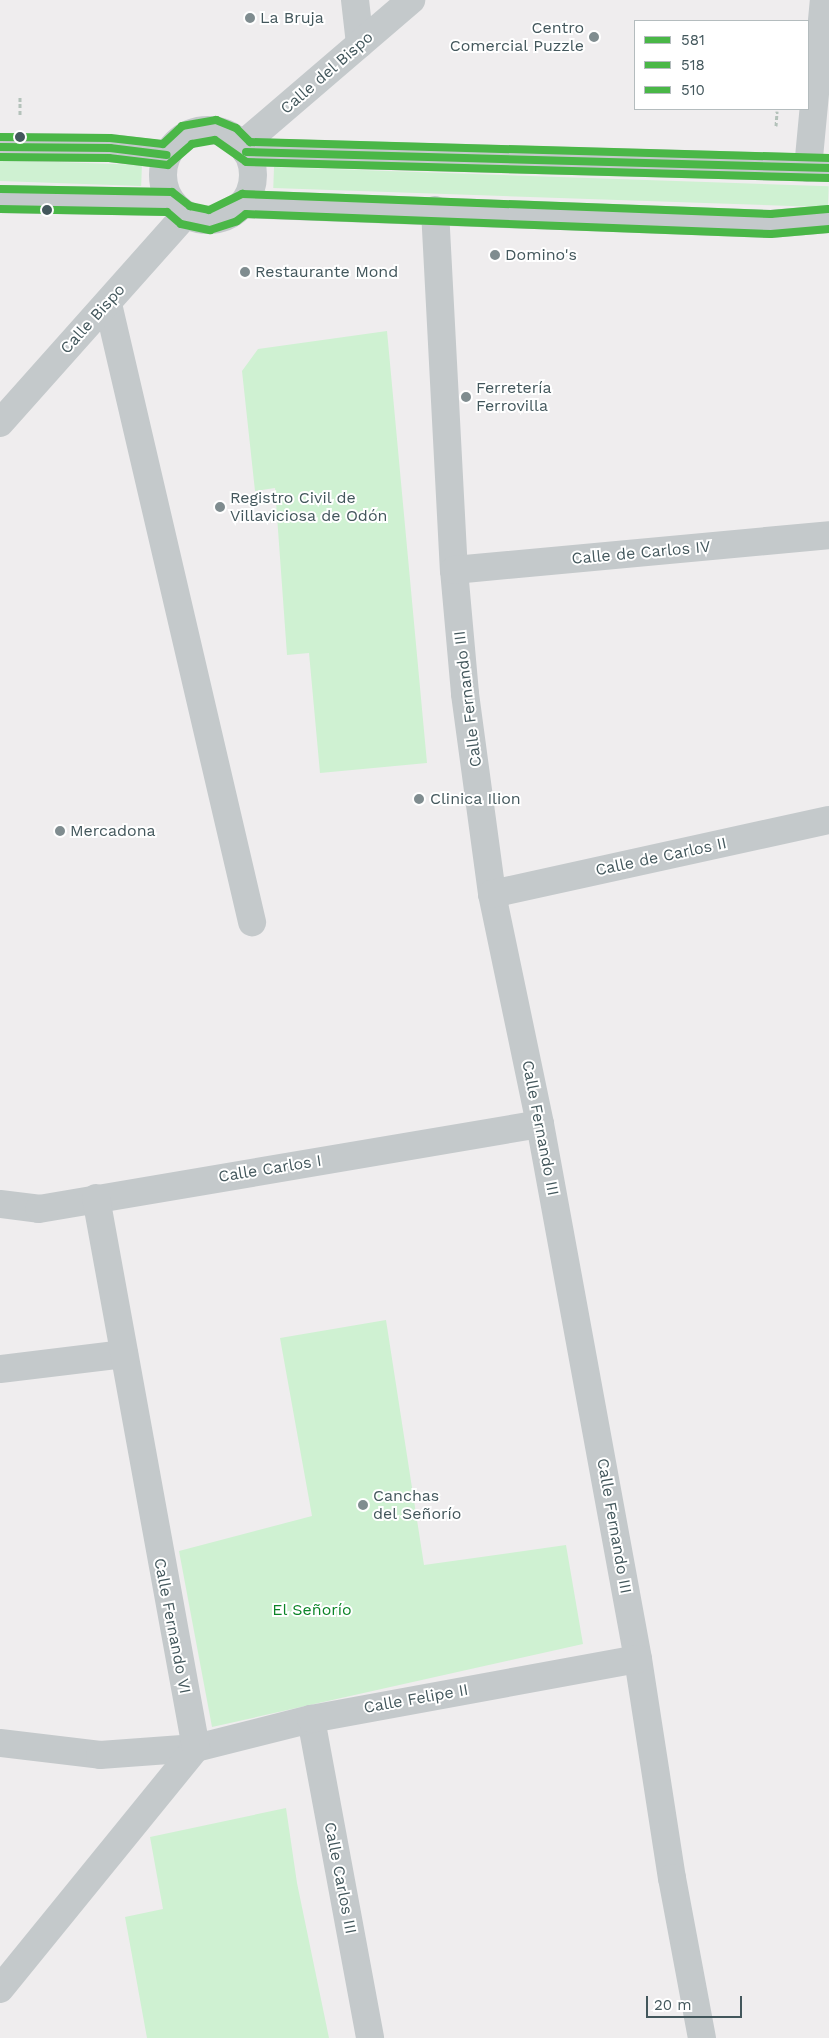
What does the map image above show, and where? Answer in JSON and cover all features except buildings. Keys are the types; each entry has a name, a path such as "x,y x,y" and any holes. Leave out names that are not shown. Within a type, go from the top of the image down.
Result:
{"street":[{"path":"354,0 360,44"},
{"name":"Calle del Bispo","path":"244,148 411,0"},
{"path":"178,208 164,187 163,171 167,155 176,143 202,130 216,130 244,148 818,168 824,0"},
{"path":"0,147 110,148 167,155"},
{"path":"0,199 42,201 109,199 178,208 210,220 234,212 242,204 251,188 253,169 244,148"},
{"path":"242,204 771,224 829,219"},
{"name":"Calle Bispo","path":"0,422 108,304 178,208"},
{"name":"Calle Fernando III","path":"435,210 454,570 465,694 492,894 540,1124 638,1659 672,1878 702,2038"},
{"path":"108,304 252,922"},
{"name":"Calle de Carlos IV","path":"454,570 829,535"},
{"name":"Calle de Carlos II","path":"492,894 829,820"},
{"name":"Calle Carlos I","path":"0,1204 39,1209 540,1124"},
{"name":"Calle Fernando VI","path":"96,1198 196,1748"},
{"path":"0,1369 124,1354"},
{"name":"Calle Felipe II","path":"0,1743 100,1754 196,1748 310,1719 638,1659"},
{"name":"Calle Carlos III","path":"310,1719 370,2038"},
{"path":"0,1990 196,1748"}],"path":[{"path":"20,97 20,116"},
{"path":"776,126 777,111"}],"green space":[{"path":"0,160 142,165 141,186 0,181"},
{"path":"274,167 829,186 828,207 273,188"},
{"path":"387,331 427,763 320,773 309,653 287,655 275,488 255,491 242,371 258,349"},
{"name":"El Señorío","path":"386,1320 424,1565 566,1545 583,1644 212,1727 179,1551 312,1516 280,1338"},
{"path":"286,1808 297,1883 329,2038 147,2038 125,1917 163,1909 150,1837"}],"transit line":[{"name":"510","path":"0,137 110,138 163,144 182,126 216,120 236,128 250,142 829,158"},
{"name":"518","path":"0,157 109,158 168,165 192,144 215,140 246,162 829,178"},
{"name":"581","path":"0,147 110,148 167,155"},
{"name":"581","path":"246,152 829,168"},
{"name":"510","path":"0,189 172,192 190,206 209,210 242,194 771,214 828,209"},
{"name":"518","path":"0,209 167,212 181,224 210,230 237,221 246,214 771,234 829,229"}],"place":[{"name":"La Bruja","path":"250,18"},
{"name":"Centro Comercial Puzzle","path":"594,37"},
{"name":"Domino's","path":"495,255"},
{"name":"Restaurante Mond","path":"245,272"},
{"name":"Ferretería Ferrovilla","path":"466,397"},
{"name":"Registro Civil de Villaviciosa de Odón","path":"220,507"},
{"name":"Clinica Ilion","path":"419,799"},
{"name":"Mercadona","path":"60,831"},
{"name":"Canchas del Señorío","path":"363,1505"}]}
